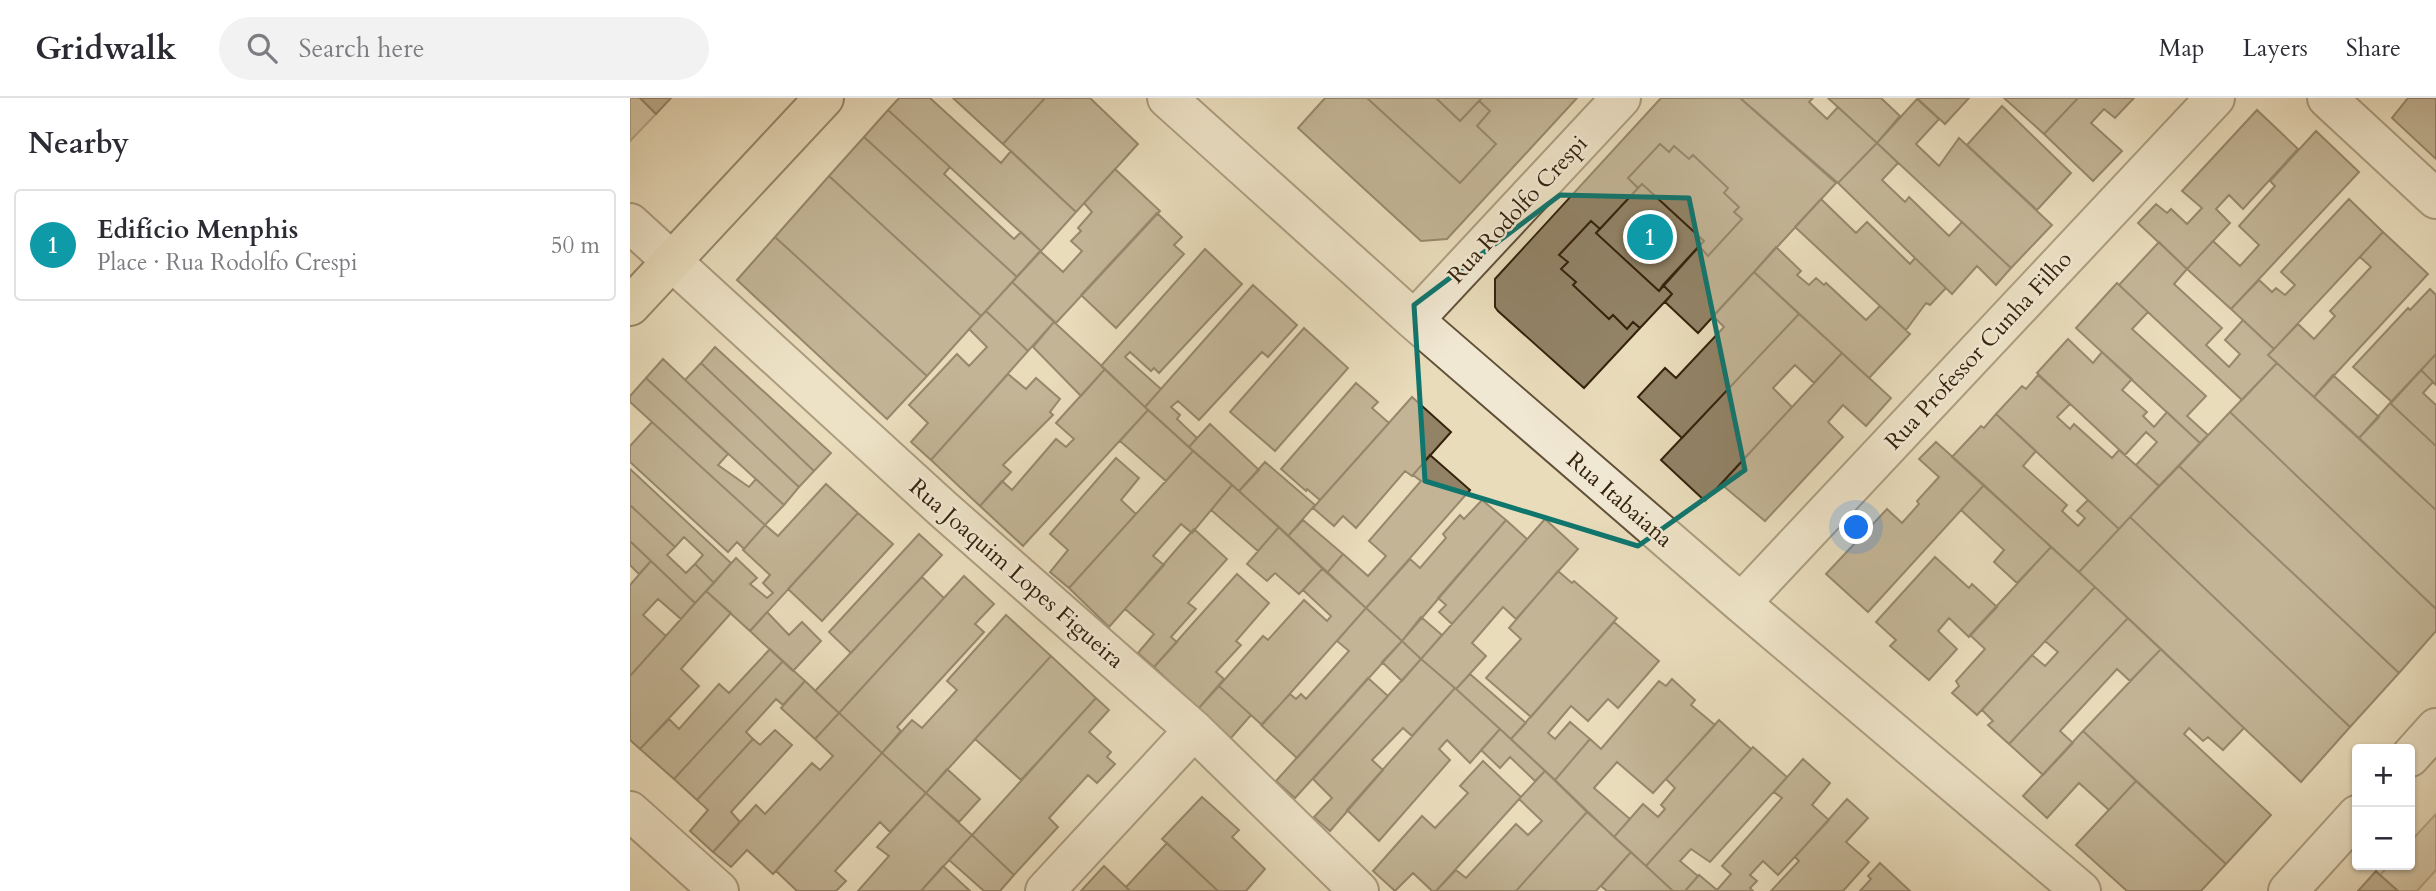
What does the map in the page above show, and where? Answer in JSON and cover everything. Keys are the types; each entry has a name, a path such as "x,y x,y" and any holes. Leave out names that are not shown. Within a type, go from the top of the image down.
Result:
{"main road":[{"path":"630,306 824,98"}],"street":[{"name":"Rua Itabaiana","path":"1167,98 1414,320 1741,603 2081,891"},
{"name":"Rua Rodolfo Crespi","path":"1414,320 1620,98"},
{"name":"Rua Professor Cunha Filho","path":"1741,603 2215,98"},
{"path":"2327,98 2436,199"},
{"name":"Rua Joaquim Lopes Figueira","path":"630,223 943,509 1194,730 1359,891"},
{"path":"2415,751 2436,728"},
{"path":"1045,891 1194,730"},
{"path":"630,811 719,891"},
{"path":"2288,891 2352,821"}],"highlighted area":[{"path":"1560,195 1689,198 1745,470 1638,546 1425,481 1414,305"}],"shaded area":[{"path":"630,98 640,98 656,114 630,141"},
{"path":"2436,814 2436,870 2417,891 2398,891 2380,875 2384,870 2415,870 2415,837"}],"building":[{"path":"640,98 671,98 656,114"},
{"path":"899,98 930,98 1001,163 1011,151 1076,212 1041,251 888,110"},
{"path":"953,98 1045,98 1003,144"},
{"path":"1045,98 1090,98 1138,144 1076,212 1003,144"},
{"path":"1325,98 1367,98 1460,183 1496,144 1477,126 1490,111 1479,101 1482,98 1577,98 1447,239 1421,241 1298,128"},
{"path":"1367,98 1436,98 1460,121 1479,101 1490,111 1477,126 1496,144 1460,183"},
{"path":"1436,98 1482,98 1460,121"},
{"path":"1661,98 1740,98 1836,183 1698,333 1665,302 1672,294 1663,285 1699,246 1708,256 1742,219 1734,212 1739,207 1724,193 1728,188 1693,155 1689,159 1674,146 1669,152 1660,144 1628,178 1638,188 1600,229 1591,221 1559,255 1568,262 1561,269 1576,282 1573,285 1609,319 1613,315 1627,329 1633,322 1640,328 1584,388 1498,311 1495,307 1495,279"},
{"path":"1740,98 1813,98 1809,102 1827,119 1838,107 1877,143 1838,183"},
{"path":"1828,98 1881,98 1900,116 1877,143"},
{"path":"1917,98 1969,98 1945,124"},
{"path":"2004,98 2078,98 2044,134"},
{"path":"2078,98 2134,98 2115,118 2104,109 2091,123 2122,151 2093,181 2044,134"},
{"path":"2408,98 2436,98 2436,159 2392,118"},
{"path":"1917,99 1939,119 1916,144 1939,166 1959,138 2052,225 2011,268 1877,143"},
{"path":"2002,106 2071,173 2037,210 1967,145"},
{"path":"888,110 950,167 944,174 1014,239 1021,232 1041,251 1017,277 864,137"},
{"path":"2257,110 2298,149 2243,209 2229,195 2216,209 2230,223 2187,269 2138,223 2156,204 2167,213 2171,209 2187,224 2202,208 2182,191"},
{"path":"2316,131 2359,172 2231,309 2187,269 2213,241 2240,266 2259,245 2239,226 2275,186 2270,181"},
{"path":"864,137 1017,277 981,316 829,176"},
{"path":"1877,143 1898,163 1882,180 1905,202 1909,197 1949,236 1962,222 2011,268 1996,285 1977,266 1952,294 1838,183"},
{"path":"1660,144 1669,152 1674,146 1689,159 1693,155 1728,188 1724,193 1739,207 1734,212 1742,219 1708,256 1699,246 1704,241 1642,184 1638,188 1628,178"},
{"path":"1115,169 1160,211 1056,323 1012,282 1040,251 1063,272 1082,251 1071,241 1081,231 1078,228 1092,212 1084,203"},
{"path":"829,176 981,316 927,376 775,237"},
{"path":"1642,184 1704,241 1659,291 1596,233"},
{"path":"1821,199 1856,233 1867,222 1910,264 1915,258 1946,288 1930,305 1926,303 1906,330 1795,227"},
{"path":"2349,199 2383,232 2274,349 2231,309 2259,280 2272,292 2276,288 2285,295 2295,285 2281,272"},
{"path":"1157,213 1182,237 1174,245 1184,254 1116,328 1081,295"},
{"path":"1591,221 1600,229 1596,233 1659,291 1663,285 1672,294 1640,328 1633,322 1627,329 1613,315 1609,319 1573,285 1576,282 1561,269 1568,262 1559,255"},
{"path":"2383,232 2428,274 2314,397 2268,355 2298,324 2314,339 2335,316 2330,311 2371,267 2360,257"},
{"path":"775,237 927,376 887,419 737,280"},
{"path":"2159,242 2187,269 2174,284 2222,328 2206,345 2229,367 2240,354 2225,340 2243,320 2274,349 2268,355 2277,363 2242,400 2119,285"},
{"path":"1776,247 1801,271 1797,275 1809,285 1816,278 1824,285 1826,283 1866,320 1880,306 1910,334 1869,378 1754,272"},
{"path":"1205,249 1242,284 1159,373 1154,368 1151,371 1130,352 1125,357 1161,389 1145,407 1101,366"},
{"path":"1754,272 1799,314 1682,438 1638,397 1665,368 1676,378 1724,327 1713,316"},
{"path":"1012,282 1054,322 1028,351 986,311"},
{"path":"2117,283 2148,312 2132,329 2206,396 2187,416 2208,435 2200,443 2076,328"},
{"path":"1253,285 1297,325 1268,357 1262,352 1199,420 1178,401 1171,407 1180,415 1177,419 1197,438 1189,447 1145,407"},
{"path":"2430,289 2436,295 2436,354 2392,402 2353,367 2408,308 2410,310"},
{"path":"986,311 1028,351 931,460 911,442 928,423 909,405 957,354 969,366 987,347 969,329"},
{"path":"1799,314 1842,353 1814,383 1795,365 1773,388 1792,407 1705,501 1661,460"},
{"path":"1054,322 1105,369 1081,396 1033,347"},
{"path":"1304,328 1348,368 1275,451 1230,412"},
{"path":"2068,339 2093,363 2102,352 2132,379 2122,390 2147,412 2143,416 2154,427 2167,412 2200,443 2159,486 2136,465 2157,442 2146,432 2125,455 2037,373"},
{"path":"715,347 831,453 814,471 701,363"},
{"path":"1842,353 1891,398 1866,426 1843,405 1828,422 1843,437 1765,521 1721,484"},
{"path":"2436,354 2436,385 2421,370"},
{"path":"663,359 799,487 784,505 646,378"},
{"path":"701,363 814,471 799,487 685,380"},
{"path":"2277,363 2436,510 2436,609 2230,412"},
{"path":"1105,369 1148,410 1023,546 980,506 1002,481 1012,490 1056,439 1066,447 1074,439 1056,423"},
{"path":"2421,370 2433,382 2423,393 2436,405 2436,446 2390,403"},
{"path":"1008,374 1026,389 1036,378 1060,399 1050,412 1053,415 1003,465 1011,472 980,506 931,460"},
{"path":"2038,375 2070,404 2057,417 2070,429 2074,424 2112,458 2119,450 2159,486 2119,529 1996,414 2022,386 2026,389"},
{"path":"2333,375 2379,417 2359,438 2314,397"},
{"path":"646,378 728,454 718,465 749,487 756,479 784,505 765,525 630,402 630,396"},
{"path":"1356,383 1378,402 1372,408 1389,423 1320,500 1281,469"},
{"path":"1412,397 1451,432 1412,476 1405,471 1356,528 1343,516 1334,526 1313,508"},
{"path":"2390,403 2436,446 2436,510 2359,438"},
{"path":"1148,410 1193,451 1166,481 1120,441"},
{"path":"2230,412 2436,609 2436,631 2399,673 2179,466"},
{"path":"1996,414 2036,451 2023,466 2067,505 2062,511 2078,526 2085,518 2077,511 2088,500 2119,529 2079,572 1952,457"},
{"path":"652,422 765,525 744,549 737,542 728,552 630,462 630,446"},
{"path":"1210,424 1259,470 1239,491 1189,447"},
{"path":"1936,442 1984,485 1868,612 1826,574 1887,509 1902,523 1919,504 1917,501 1939,477 1919,459"},
{"path":"1193,451 1232,485 1192,533 1181,524 1153,556 1164,565 1109,627 1069,588"},
{"path":"1430,455 1470,490 1366,608 1327,573 1343,554 1368,576 1386,556 1369,541 1421,481 1413,475"},
{"path":"1116,458 1139,478 1121,500 1136,514 1069,588 1050,572 1068,550 1050,534"},
{"path":"1265,462 1315,505 1288,536 1239,491"},
{"path":"2179,466 2399,673 2350,727 2130,517"},
{"path":"630,469 731,563 714,583 695,564 703,555 684,537 675,547 630,505"},
{"path":"826,484 858,513 750,631 706,591 736,558 757,578 750,584 767,598 773,593 763,583 770,575 743,550 765,525 778,536"},
{"path":"1232,485 1279,527 1258,551 1211,510"},
{"path":"1984,485 2051,547 2017,583 1994,562 2004,550 1961,510"},
{"path":"1482,500 1506,520 1402,641 1366,608 1410,559 1420,568 1446,538 1443,534 1460,515 1464,519"},
{"path":"630,505 675,547 667,555 686,573 695,564 714,583 695,603 630,541"},
{"path":"858,513 893,544 822,621 788,589"},
{"path":"2130,517 2350,727 2301,782 2079,572"},
{"path":"1545,519 1578,549 1516,619 1503,607 1472,643 1486,656 1456,689 1421,659"},
{"path":"1303,520 1343,554 1327,573 1288,536"},
{"path":"1506,520 1527,539 1452,624 1439,612 1446,605 1438,598"},
{"path":"1279,527 1323,568 1299,594 1275,573 1267,581 1247,564"},
{"path":"1194,529 1227,559 1188,603 1196,609 1171,637 1177,642 1154,667 1138,653 1154,634 1125,609"},
{"path":"919,534 942,555 851,653 829,632"},
{"path":"630,541 651,561 639,574 630,565"},
{"path":"2051,547 2095,587 1977,715 1952,693 1959,686 1956,681 1985,649 1970,635"},
{"path":"1935,557 1969,588 1972,584 1997,607 1969,637 1949,618 1938,631 1957,649 1929,680 1890,646 1896,640 1876,622"},
{"path":"651,561 695,603 681,619 658,599 643,615 666,636 630,676 630,585"},
{"path":"1323,568 1366,608 1262,725 1219,686 1263,636 1268,640 1304,600 1327,621 1331,616 1303,590"},
{"path":"1558,571 1572,583 1574,581 1617,618 1531,717 1486,678 1521,639 1509,628"},
{"path":"1237,574 1269,603 1236,641 1241,645 1216,672 1224,679 1198,709 1154,667"},
{"path":"964,576 994,604 975,624 984,632 897,727 901,731 882,753 839,713"},
{"path":"922,577 944,598 839,713 815,691"},
{"path":"2095,587 2128,618 2009,744 1988,725 1993,721 1982,710 2032,655 2045,666 2058,652 2045,641"},
{"path":"706,591 731,613 681,669 699,686 640,749 630,740 630,676"},
{"path":"1366,608 1402,641 1297,758 1261,725 1290,694 1296,699 1301,694 1306,699 1349,651 1337,641"},
{"path":"767,612 789,635 802,622 821,641 793,671 750,631"},
{"path":"1006,615 1051,656 926,793 882,753 912,720 922,728 957,690 947,681"},
{"path":"1421,617 1442,635 1421,659 1402,641"},
{"path":"2128,618 2161,649 2130,681 2117,669 2060,731 2073,743 2043,775 2009,744"},
{"path":"1614,622 1659,661 1618,708 1608,699 1588,721 1571,706 1548,733 1555,739 1570,722 1590,739 1555,780 1511,739"},
{"path":"1402,641 1421,659 1402,681 1382,662"},
{"path":"770,649 783,661 674,779 640,749 669,719 679,729 719,684 729,693"},
{"path":"2161,649 2244,728 2223,750 2208,737 2203,741 2189,728 2184,734 2271,815 2226,864 2083,731"},
{"path":"1051,656 1096,698 1021,780 975,739"},
{"path":"1421,659 1455,688 1412,736 1403,728 1372,760 1383,770 1330,831 1314,817 1332,798 1313,779"},
{"path":"783,661 805,681 783,705 776,699 746,732 753,739 697,800 674,779"},
{"path":"1470,674 1526,723 1511,739 1456,689"},
{"path":"1368,678 1388,696 1295,798 1276,781"},
{"path":"1672,679 1695,700 1691,705 1715,725 1653,793 1617,762 1594,788 1630,819 1614,837 1555,780 1590,739 1601,749 1659,681 1666,686"},
{"path":"805,681 839,713 815,739 781,708"},
{"path":"1219,686 1251,715 1230,739 1198,709"},
{"path":"1455,688 1500,729 1470,763 1447,740 1439,749 1450,760 1379,841 1347,810"},
{"path":"1096,698 1109,710 1089,732 1111,752 1107,757 1115,764 1097,783 1088,775 1049,818 1058,827 1014,875 972,835"},
{"path":"839,713 882,753 773,874 747,850 731,867 713,852 756,805 765,814 812,763 820,770 833,756 815,739"},
{"path":"1719,720 1751,749 1646,866 1614,837 1643,804 1658,817 1665,809 1661,805 1675,788 1666,779"},
{"path":"1500,729 1545,771 1535,781 1510,757 1500,768 1481,750"},
{"path":"775,730 792,745 731,812 740,822 713,852 690,831 708,810 697,800 753,739 760,745"},
{"path":"2083,731 2136,781 2109,810 2079,783 2047,818 2023,796"},
{"path":"1753,747 1787,777 1710,862 1691,849 1680,861 1698,876 1685,891 1673,891 1646,866"},
{"path":"882,753 926,793 890,832 880,822 835,871 846,881 836,891 797,891 776,871"},
{"path":"1803,759 1830,783 1812,805 1829,820 1778,875 1763,861 1750,875 1757,881 1750,888 1753,891 1685,891 1699,875 1717,890 1731,874 1722,866 1782,798 1774,792"},
{"path":"1483,761 1521,797 1436,891 1432,891 1413,873 1395,891 1373,871 1422,816 1435,828 1468,793 1460,786"},
{"path":"947,769 980,799 959,822 926,793"},
{"path":"1545,771 1587,812 1516,891 1436,891 1456,870 1466,878 1516,824 1528,835 1542,821 1519,799"},
{"path":"2136,781 2226,864 2201,891 2127,891 2076,845"},
{"path":"926,793 972,835 921,891 858,891 889,856 877,847"},
{"path":"1202,797 1239,830 1232,837 1265,869 1246,891 1218,891 1162,839"},
{"path":"1847,799 1868,818 1846,842 1869,862 1843,891 1771,891 1799,861 1795,857"},
{"path":"1587,812 1631,852 1596,891 1516,891"},
{"path":"972,835 1014,875 1000,891 984,891 949,860"},
{"path":"1167,843 1218,891 1130,891 1126,887"},
{"path":"1631,852 1673,891 1607,891 1601,886"},
{"path":"1880,863 1910,891 1860,891 1871,879 1868,876"},
{"path":"943,866 970,891 921,891"},
{"path":"1104,866 1126,887 1130,891 1081,891"},
{"path":"2376,871 2380,875 2398,891 2358,891"}],"place":[{"name":"Edifício Menphis","path":"1650,237"}]}
